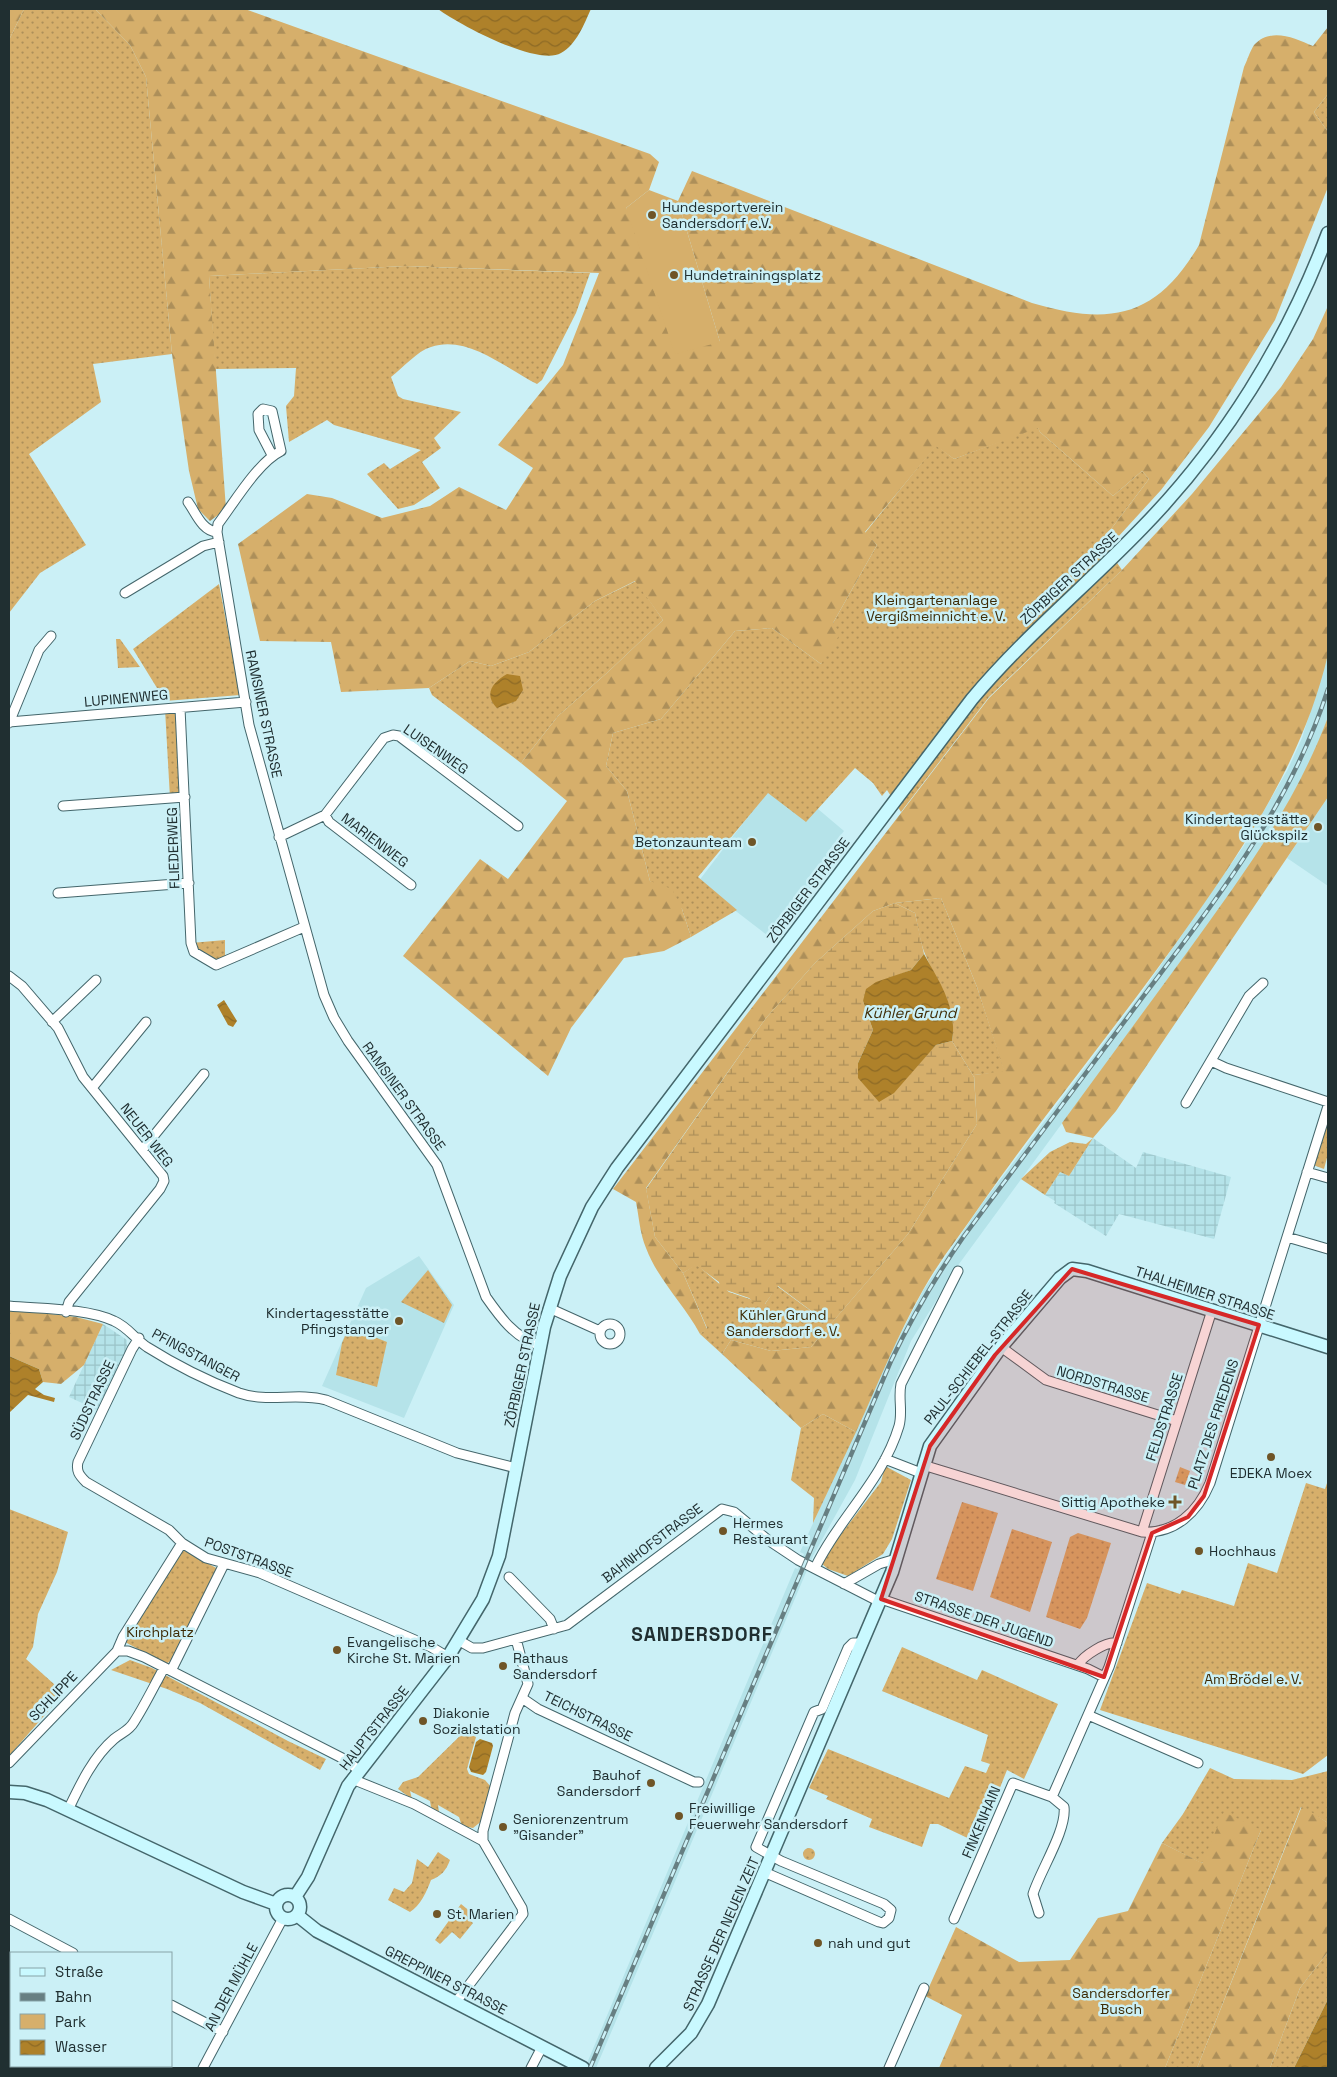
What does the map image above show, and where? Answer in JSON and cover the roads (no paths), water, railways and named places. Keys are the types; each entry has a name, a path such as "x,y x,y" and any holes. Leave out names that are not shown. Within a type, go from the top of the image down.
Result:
{"street":[{"name":"ZÖRBIGER STRASSE","path":"516,1468 539,1345 549,1308 577,1237 617,1168 990,676 1122,548 1164,504 1205,455 1244,400 1282,335 1312,273 1328,233"},
{"path":"188,502 203,526 210,531 217,532 218,524 272,455 281,451 276,418 272,411 263,409 258,414 258,430 272,455"},
{"name":"RAMSINER STRASSE","path":"217,532 254,746 320,984 334,1018 437,1165 486,1297 499,1315 519,1335 539,1345"},
{"path":"125,593 203,546 219,542"},
{"name":"LUPINENWEG","path":"51,636 39,650 9,722 246,702"},
{"name":"FLIEDERWEG","path":"180,708 193,951 216,965 304,927"},
{"name":"LUISENWEG","path":"279,837 325,815 384,738 393,734 399,736 518,826"},
{"path":"63,806 185,797"},
{"name":"MARIENWEG","path":"325,815 329,822 411,884"},
{"path":"58,893 189,883"},
{"name":"NEUER WEG","path":"9,976 19,983 62,1034 78,1070 162,1171 162,1185 69,1302 66,1312"},
{"path":"52,1022 96,980"},
{"path":"1186,1103 1249,996 1263,983"},
{"path":"92,1088 146,1022"},
{"path":"1211,1060 1226,1068 1328,1102"},
{"path":"143,1149 204,1074"},
{"name":"PLATZ DES FRIEDENS","path":"1152,1532 1188,1517 1204,1496 1328,1106"},
{"path":"1307,1172 1328,1178"},
{"path":"1287,1237 1328,1249"},
{"name":"THALHEIMER STRASSE","path":"1072,1269 1087,1271 1328,1347"},
{"name":"PAUL-SCHIEBEL-STRASSE","path":"880,1600 896,1559 922,1469 936,1434 1001,1347 1060,1278 1072,1269"},
{"path":"815,1568 822,1553 871,1486 885,1459 901,1419 899,1400 901,1384 958,1271"},
{"name":"PFINGSTANGER","path":"9,1306 84,1313 113,1320 151,1349 241,1393 264,1398 306,1396 326,1400 436,1445 480,1460 516,1468"},
{"path":"549,1308 600,1331"},
{"name":"FELDSTRASSE","path":"1142,1532 1212,1310"},
{"name":"SÜDSTRASSE","path":"80,1476 77,1469 78,1462 139,1338"},
{"name":"NORDSTRASSE","path":"1001,1347 1046,1380 1177,1421"},
{"path":"885,1459 1142,1532 1152,1532 1117,1643 1052,1797 1064,1807 1065,1813 1033,1894 1039,1913"},
{"name":"HAUPTSTRASSE","path":"295,1897 308,1877 356,1775 448,1657 483,1599 496,1569 516,1468"},
{"name":"POSTSTRASSE","path":"80,1476 86,1482 169,1530 182,1542 206,1558 224,1564 235,1564 260,1573 431,1647 448,1657"},
{"name":"BAHNHOFSTRASSE","path":"458,1640 472,1648 483,1648 554,1629 571,1622 722,1509 734,1512 768,1540 805,1563 844,1584 880,1600"},
{"path":"182,1542 123,1637 117,1651 137,1654 342,1758 364,1786 414,1804 483,1841 522,1908 523,1914 456,2002"},
{"path":"844,1584 879,1564 896,1559"},
{"path":"68,1810 82,1779 95,1761 114,1738 124,1734 134,1724 167,1670 224,1564"},
{"path":"509,1577 550,1620 554,1629"},
{"name":"STRASSE DER NEUEN ZEIT","path":"660,2067 684,2042 704,2013 804,1778 826,1713 862,1643 880,1600"},
{"name":"STRASSE DER JUGEND","path":"880,1600 1078,1665 1104,1677"},
{"name":"TEICHSTRASSE","path":"516,1639 528,1684 522,1698 538,1709 694,1782 699,1782"},
{"path":"1078,1665 1083,1659 1109,1643 1117,1643"},
{"name":"SCHLIPPE","path":"9,1763 117,1651"},
{"path":"483,1841 507,1742 515,1713 522,1698"},
{"name":"STRASSE DER NEUEN ZEIT","path":"772,1854 756,1847 814,1712 826,1713"},
{"path":"1088,1715 1198,1763"},
{"path":"789,1771 804,1778"},
{"name":"FINKENHAIN","path":"954,1919 1013,1783 1052,1797"},
{"path":"9,1792 32,1795 68,1810 243,1892 276,1904"},
{"path":"764,1872 879,1922 883,1923 889,1918 891,1910 884,1904 781,1861 772,1854"},
{"path":"284,1895 295,1897 300,1906 297,1915 292,1919 283,1918 277,1913 276,1904 284,1895"},
{"name":"GREPPINER STRASSE","path":"297,1915 317,1931 583,2068"},
{"name":"AN DER MÜHLE","path":"203,2068 283,1918"},
{"path":"9,1919 71,1952"},
{"path":"889,2068 924,1988"},
{"path":"172,2006 223,2032"},
{"path":"530,2068 542,2047"}],"water":[{"path":"438,9 591,9 579,33 567,49 550,56 535,54 498,42 462,24"},
{"path":"507,674 520,676 523,690 516,701 497,708 491,698 491,689"},
{"name":"Kühler Grund","path":"924,954 941,985 950,1007 953,1029 952,1041 936,1045 894,1093 879,1102 858,1078 858,1063 873,1030 863,1001 866,989 876,982 911,970"},
{"path":"224,1000 237,1021 233,1027 228,1025 217,1005"},
{"path":"9,1356 39,1369 43,1382 35,1389 44,1395 55,1398 54,1402 28,1395 9,1413"},
{"path":"480,1739 492,1743 493,1746 486,1772 483,1775 471,1772 469,1767 476,1742"},
{"path":"1328,1999 1328,2068 1294,2068"}],"railway":[{"path":"590,2068 891,1361 907,1329 934,1282 964,1236 1227,884 1274,810 1295,771 1313,731 1328,689"}],"place":[{"name":"Hundesportverein Sandersdorf e.V.","path":"652,215"},
{"name":"Hundetrainingsplatz","path":"674,275"},
{"name":"Kindertagesstätte Glückspilz","path":"1318,827"},
{"name":"Betonzaunteam","path":"752,842"},
{"name":"Kindertagesstätte Pfingstanger","path":"399,1321"},
{"name":"EDEKA Moex","path":"1271,1457"},
{"name":"Sittig Apotheke","path":"1175,1502"},
{"name":"Hermes Restaurant","path":"723,1531"},
{"name":"Hochhaus","path":"1199,1551"},
{"name":"Evangelische Kirche St. Marien","path":"337,1650"},
{"name":"Rathaus Sandersdorf","path":"503,1666"},
{"name":"Diakonie Sozialstation","path":"423,1721"},
{"name":"Bauhof Sandersdorf","path":"651,1783"},
{"name":"Freiwillige Feuerwehr Sandersdorf","path":"679,1816"},
{"name":"Seniorenzentrum \"Gisander\"","path":"503,1827"},
{"name":"St. Marien","path":"437,1914"},
{"name":"nah und gut","path":"818,1943"}],"district":[{"name":"SANDERSDORF","path":"702,1634"}],"park label":[{"name":"Kleingartenanlage Vergißmeinnicht e. V.","path":"936,608"},
{"name":"Kühler Grund Sandersdorf e. V.","path":"783,1324"},
{"name":"Kirchplatz","path":"160,1632"},
{"name":"Am Brödel e. V.","path":"1253,1679"},
{"name":"Sandersdorfer Busch","path":"1121,2002"}]}
